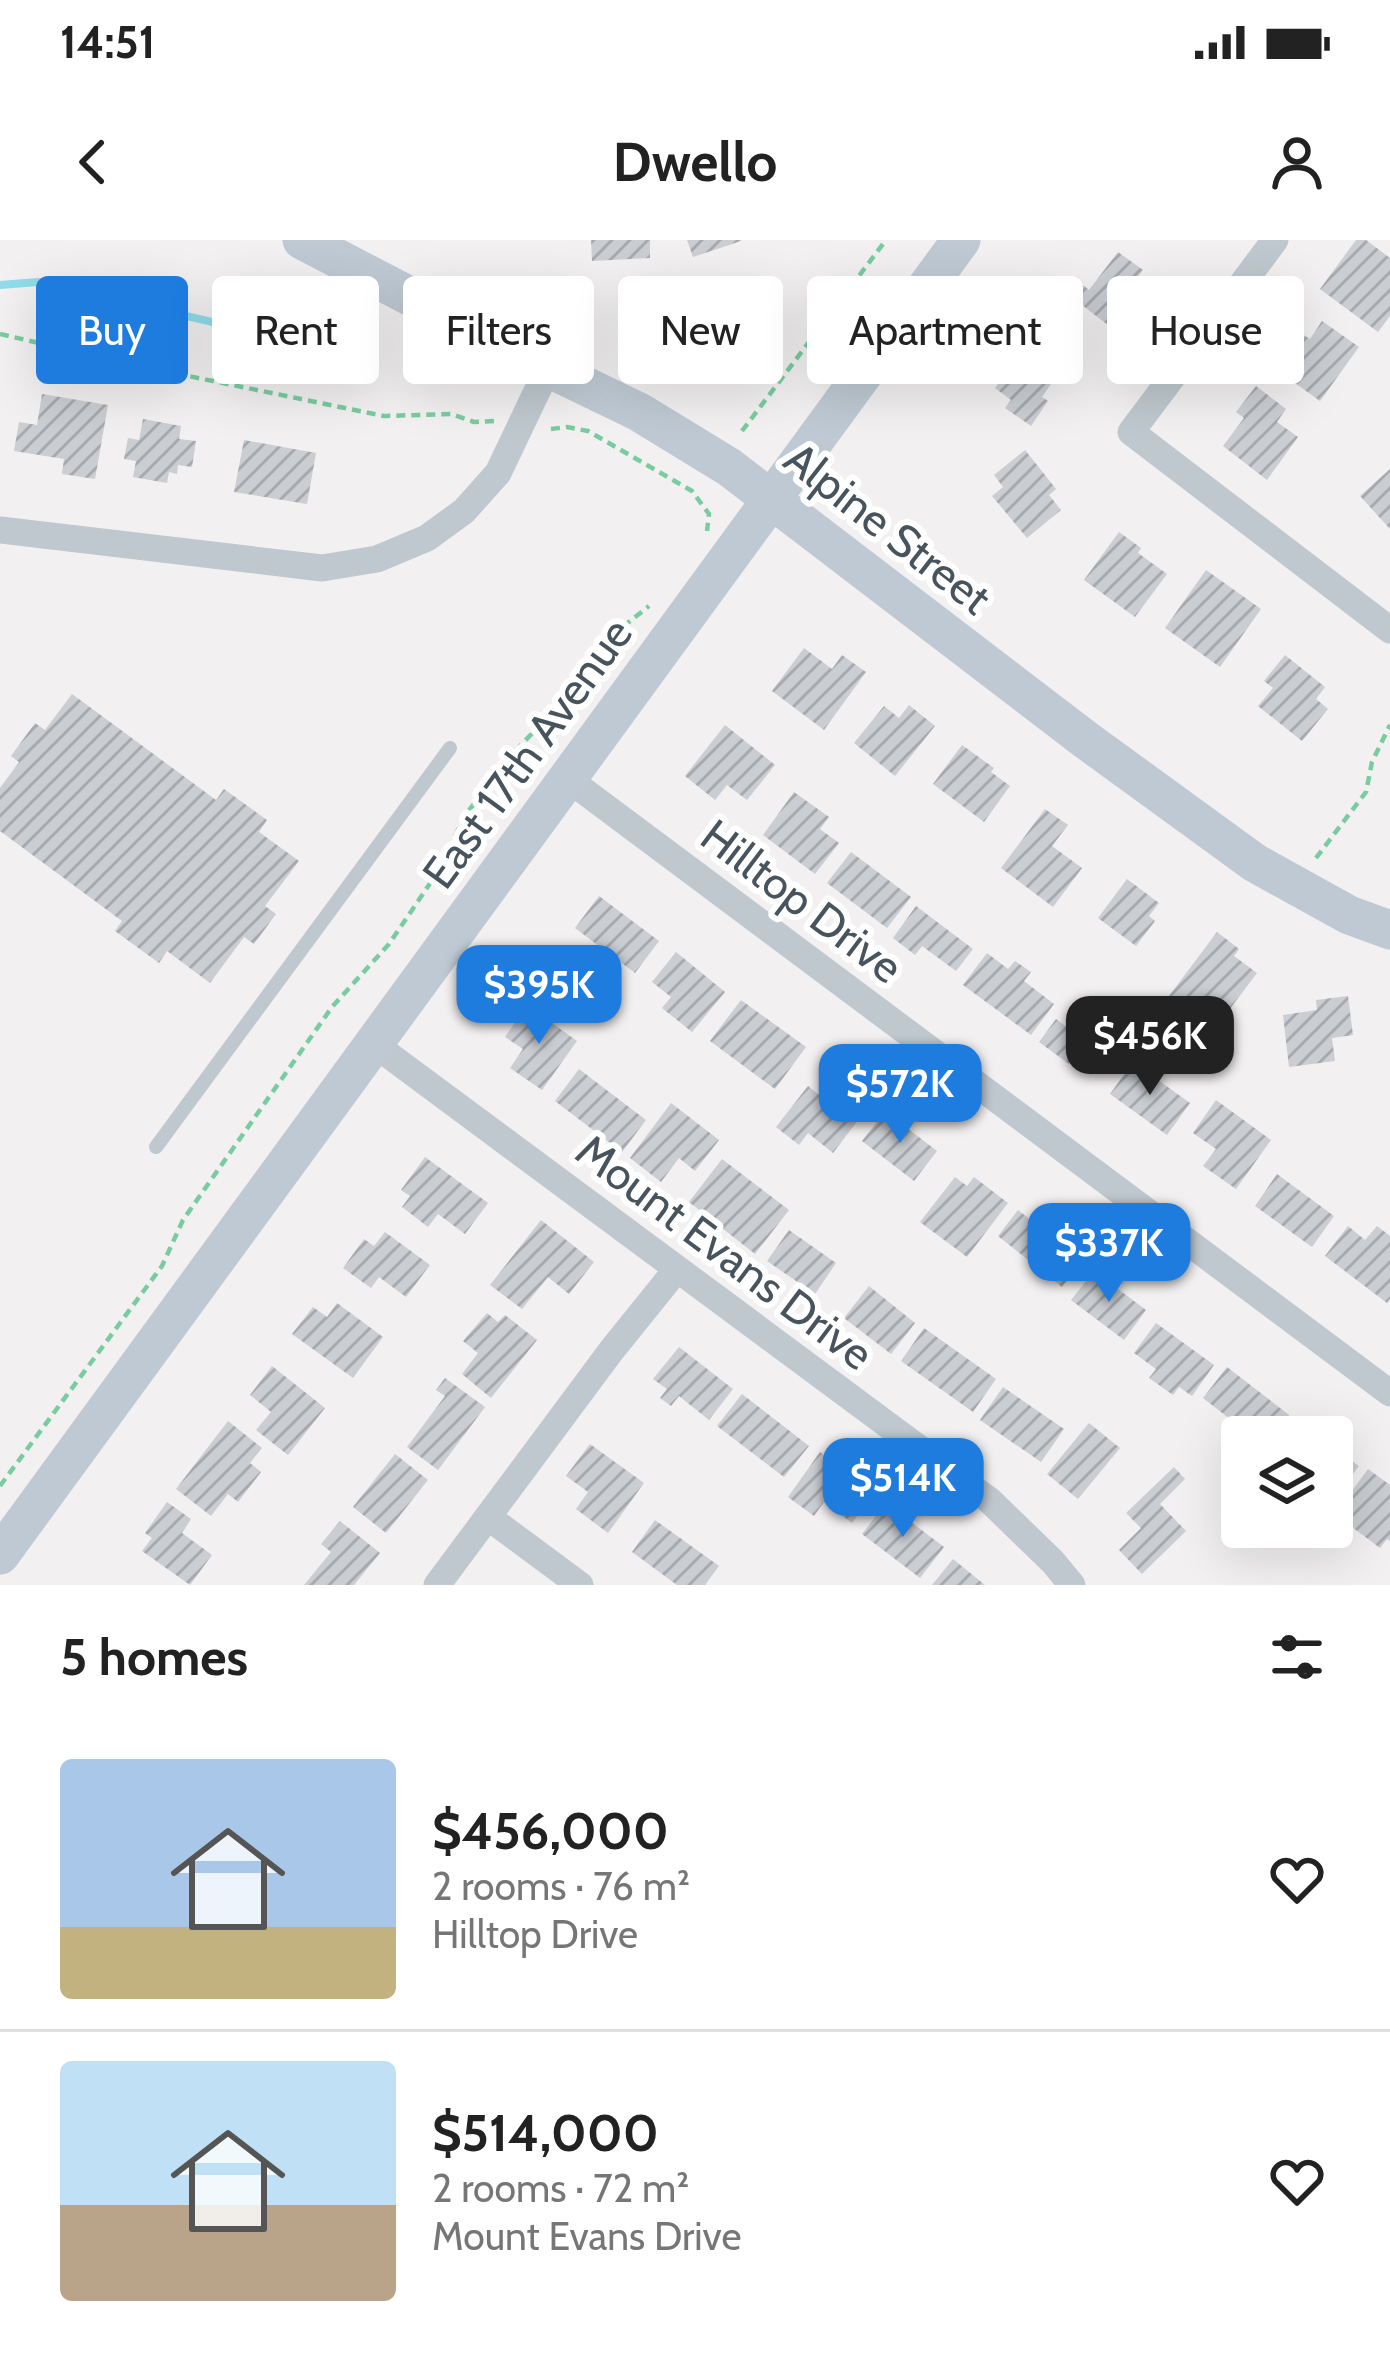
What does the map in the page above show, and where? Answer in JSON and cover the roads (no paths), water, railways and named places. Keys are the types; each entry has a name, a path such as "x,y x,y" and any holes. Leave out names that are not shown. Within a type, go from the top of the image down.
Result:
{"main road":[{"name":"Alpine Street","path":"302,240 403,293"},
{"name":"East 17th Avenue","path":"0,1556 961,240"},
{"name":"Alpine Street","path":"579,384 729,467 1255,863 1349,915 1390,930"}],"street":[{"path":"1275,240 1131,432 1390,630"},
{"path":"0,530 322,568 376,560 428,538 464,511 497,472 540,384"},
{"name":"Hilltop Drive","path":"568,779 1390,1393"},
{"name":"Mount Evans Drive","path":"374,1044 989,1500 1072,1585"},
{"path":"437,1585 677,1269"},
{"path":"488,1517 580,1585"}],"lane":[{"path":"156,1147 450,748"}],"waterway":[{"path":"0,285 38,282 212,322"}]}
